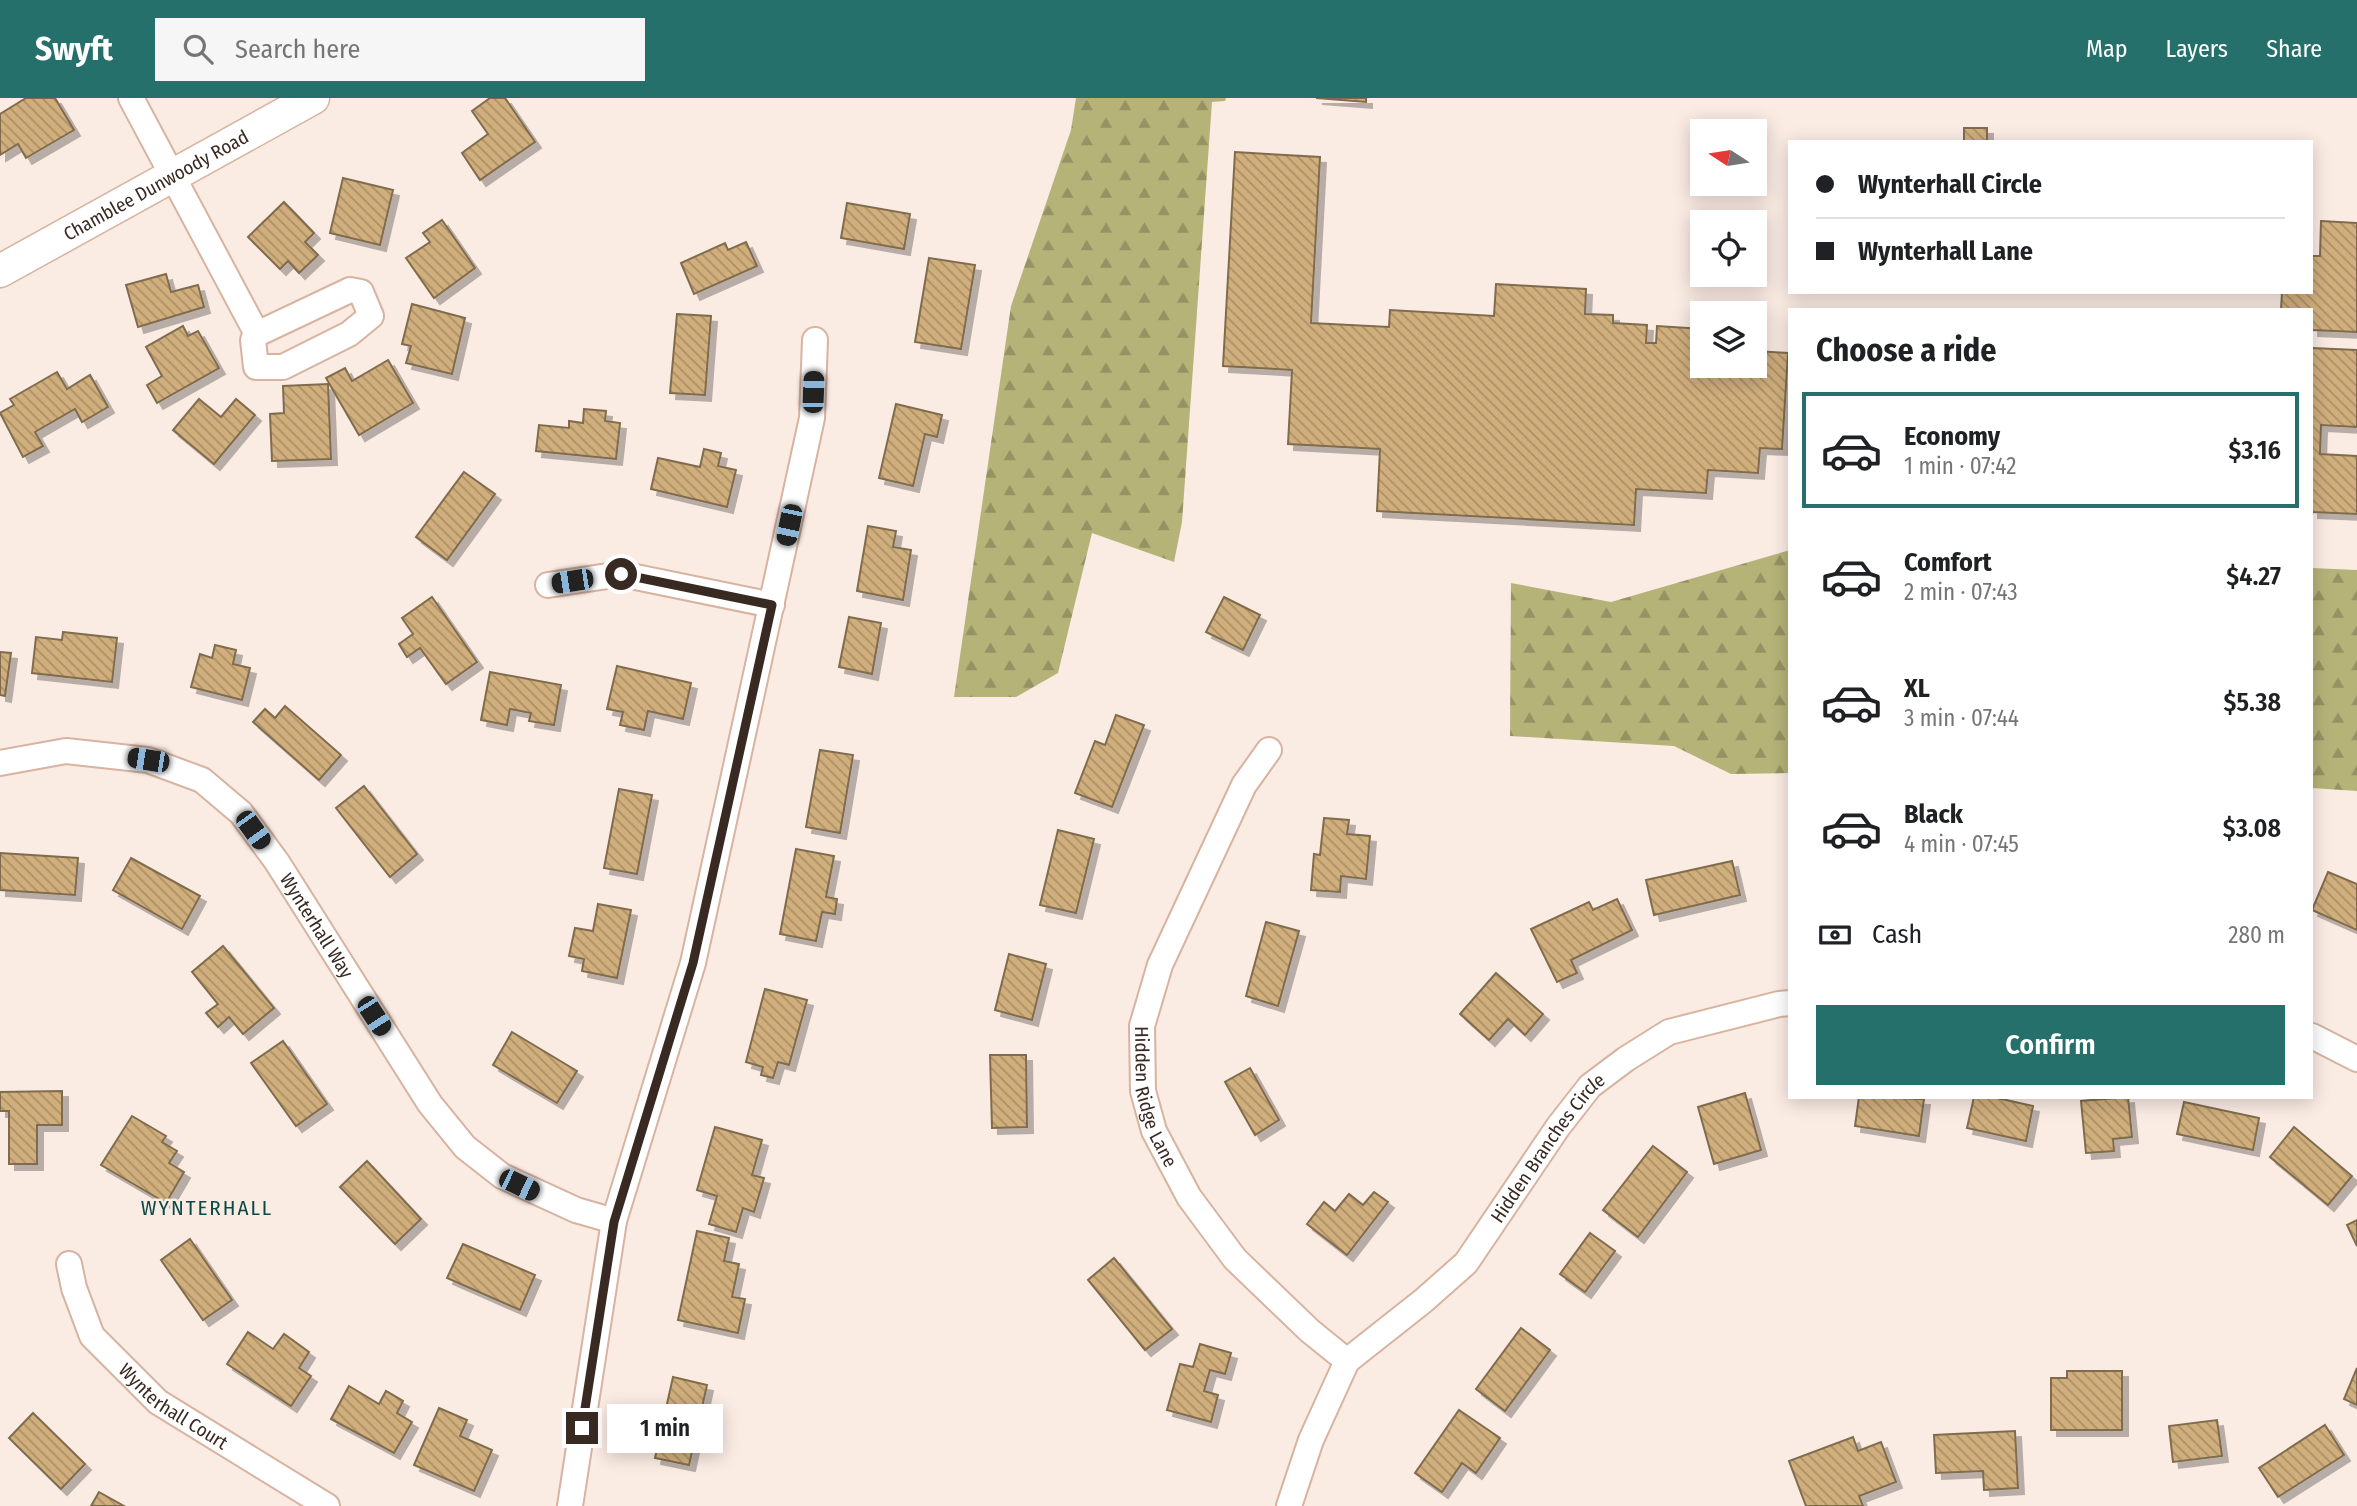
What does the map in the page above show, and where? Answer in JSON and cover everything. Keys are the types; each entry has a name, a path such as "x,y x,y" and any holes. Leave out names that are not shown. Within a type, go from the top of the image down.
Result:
{"street":[{"path":"131,98 257,334"},
{"name":"Chamblee Dunwoody Road","path":"0,271 313,98"},
{"path":"570,1506 614,1222 693,963 812,418 815,340"},
{"path":"548,585 621,574 772,605"},
{"name":"Hidden Ridge Lane","path":"1269,750 1244,785 1160,965 1142,1026 1143,1091 1154,1131 1189,1197 1235,1259 1310,1331 1347,1361"},
{"name":"Wynterhall Way","path":"0,763 66,751 148,760 202,780 241,813 277,862 430,1104 465,1147 502,1176 576,1210 614,1222"},
{"name":"Hidden Branches Circle","path":"1347,1361 1466,1263 1558,1127 1590,1086 1669,1032 1788,1003"},
{"path":"2313,1037 2357,1059"},
{"name":"Wynterhall Court","path":"69,1264 74,1288 92,1336 158,1402 327,1506"},
{"path":"1289,1506 1311,1440 1347,1361"}],"green space":[{"path":"1076,98 1226,98 1225,101 1212,102 1182,522 1174,562 1092,533 1058,673 1016,697 954,697 1011,306 1071,130"},
{"path":"1788,551 1788,773 1731,774 1674,746 1510,736 1511,583 1611,602"},
{"path":"2313,568 2357,570 2357,791 2313,788"}],"building":[{"path":"26,98 55,98 74,130 26,158 18,144 0,155 0,114"},
{"path":"490,98 505,98 535,142 480,180 462,153 488,134 472,111"},
{"path":"1316,98 1366,98 1366,102"},
{"path":"1964,128 1987,128 1987,140 1964,140"},
{"path":"1235,152 1320,157 1311,323 1389,327 1390,310 1494,316 1496,284 1586,289 1585,314 1613,315 1613,323 1647,325 1646,343 1656,343 1657,326 1690,328 1690,378 1767,378 1767,352 1788,353 1782,449 1760,448 1758,473 1708,470 1706,493 1636,489 1634,525 1377,511 1380,449 1288,444 1292,370 1223,366"},
{"path":"343,178 393,190 380,245 330,233"},
{"path":"284,202 314,233 305,242 318,255 299,273 288,261 280,269 248,237"},
{"path":"847,203 910,214 904,249 841,238"},
{"path":"442,220 475,268 434,298 406,258 430,242 423,233"},
{"path":"2321,221 2357,223 2357,332 2313,330 2313,308 2281,308 2282,294 2313,294 2313,256 2320,256"},
{"path":"746,242 757,266 694,294 681,263 725,243 728,250"},
{"path":"929,258 975,265 961,349 915,342"},
{"path":"166,274 171,292 198,285 204,307 138,327 126,285"},
{"path":"412,304 465,318 452,374 406,363 411,346 402,344"},
{"path":"677,314 711,316 705,395 670,393"},
{"path":"183,326 188,336 198,331 219,368 157,403 147,385 162,376 146,347"},
{"path":"2313,348 2357,350 2357,427 2321,425 2320,454 2357,456 2357,514 2313,512"},
{"path":"388,360 413,403 359,435 326,378 345,368 352,381"},
{"path":"57,372 67,389 90,375 108,407 82,422 75,409 35,432 43,446 23,457 0,413 14,405 10,399"},
{"path":"328,384 331,459 272,461 270,414 284,413 283,386"},
{"path":"199,399 221,417 236,399 255,415 214,464 173,430"},
{"path":"896,404 942,415 937,437 925,434 913,486 879,478"},
{"path":"584,409 606,411 605,421 620,423 616,459 536,451 539,425 569,428 569,421 583,423"},
{"path":"704,449 721,453 718,466 736,470 727,507 651,489 658,458 700,467"},
{"path":"464,472 495,494 447,560 416,537"},
{"path":"868,526 896,531 893,547 911,550 903,600 857,591"},
{"path":"432,597 477,662 446,684 420,648 407,657 399,644 413,634 402,618"},
{"path":"1224,597 1260,615 1243,650 1206,632"},
{"path":"849,617 881,623 872,674 839,667"},
{"path":"63,632 117,638 112,682 32,673 36,637 62,640"},
{"path":"215,645 236,650 233,664 250,668 242,700 191,687 200,654 212,658"},
{"path":"0,652 11,653 5,696 0,695"},
{"path":"617,666 691,683 683,719 648,711 644,730 620,725 623,712 607,709"},
{"path":"490,672 561,685 554,725 529,721 531,713 510,709 507,725 481,720"},
{"path":"285,706 341,755 319,780 253,722 265,709 275,718"},
{"path":"1116,715 1144,725 1112,807 1075,793 1095,741 1105,745"},
{"path":"820,750 853,755 840,833 806,827"},
{"path":"364,786 417,854 390,877 336,808"},
{"path":"619,789 652,795 637,874 604,868"},
{"path":"1324,818 1349,820 1347,834 1370,836 1366,879 1341,876 1340,892 1311,890 1314,854 1320,855"},
{"path":"1058,830 1094,839 1076,913 1040,905"},
{"path":"796,849 834,856 826,897 837,899 835,914 822,912 816,941 780,934"},
{"path":"0,853 78,858 75,895 0,890"},
{"path":"131,858 200,896 182,929 113,890"},
{"path":"1732,861 1740,895 1654,915 1646,880"},
{"path":"2328,872 2357,884 2357,930 2313,910"},
{"path":"1617,899 1632,930 1571,960 1577,973 1557,982 1531,929 1589,902 1593,910"},
{"path":"598,904 631,910 617,978 582,971 584,959 569,956 575,928 593,931"},
{"path":"1266,922 1299,931 1278,1006 1246,996"},
{"path":"223,946 274,1008 243,1034 229,1017 218,1027 206,1013 218,1004 192,972"},
{"path":"1009,954 1046,964 1032,1020 995,1010"},
{"path":"1496,973 1543,1014 1525,1035 1508,1019 1489,1040 1460,1014"},
{"path":"765,989 807,1000 789,1065 778,1062 773,1078 761,1075 763,1067 746,1062"},
{"path":"512,1032 577,1071 557,1103 493,1065"},
{"path":"283,1041 327,1104 296,1126 251,1063"},
{"path":"990,1055 1026,1055 1027,1127 992,1128"},
{"path":"1250,1068 1279,1120 1255,1135 1225,1082"},
{"path":"62,1091 62,1125 37,1125 37,1164 9,1164 9,1111 0,1111 0,1092"},
{"path":"1745,1093 1761,1150 1714,1164 1698,1107"},
{"path":"1859,1099 1924,1099 1919,1136 1855,1126"},
{"path":"1974,1099 2002,1099 2033,1106 2026,1141 1967,1128"},
{"path":"2128,1099 2132,1137 2113,1139 2114,1151 2086,1153 2081,1101"},
{"path":"2184,1102 2259,1118 2253,1150 2177,1134"},
{"path":"132,1116 166,1136 162,1142 177,1151 169,1163 184,1172 166,1203 101,1165"},
{"path":"715,1127 762,1140 752,1175 764,1178 754,1212 743,1208 736,1232 709,1224 717,1196 697,1190"},
{"path":"2294,1127 2352,1176 2328,1205 2270,1157"},
{"path":"1653,1146 1687,1172 1638,1237 1603,1210"},
{"path":"367,1161 421,1219 395,1244 340,1187"},
{"path":"1374,1192 1388,1202 1347,1255 1307,1224 1324,1202 1335,1211 1349,1194 1363,1205"},
{"path":"2357,1220 2357,1246 2347,1225"},
{"path":"697,1231 729,1238 724,1261 739,1264 732,1297 745,1299 738,1333 678,1320"},
{"path":"1590,1233 1615,1251 1585,1292 1560,1274"},
{"path":"190,1239 232,1300 203,1320 161,1260"},
{"path":"463,1244 535,1275 520,1310 447,1278"},
{"path":"1114,1258 1172,1329 1145,1350 1088,1280"},
{"path":"1521,1328 1550,1350 1505,1411 1476,1389"},
{"path":"248,1332 273,1349 284,1334 309,1352 299,1368 311,1376 291,1406 227,1364"},
{"path":"1200,1344 1231,1353 1225,1374 1210,1370 1204,1391 1218,1395 1211,1422 1167,1410 1180,1364 1193,1367"},
{"path":"2357,1368 2357,1405 2344,1399"},
{"path":"2067,1371 2122,1371 2122,1430 2051,1430 2051,1378 2067,1378"},
{"path":"673,1377 707,1385 689,1465 655,1458"},
{"path":"349,1386 379,1404 386,1391 403,1401 397,1413 412,1422 394,1453 331,1419"},
{"path":"439,1408 467,1420 460,1436 492,1450 474,1491 414,1465"},
{"path":"1459,1410 1500,1438 1476,1473 1462,1463 1442,1492 1415,1473"},
{"path":"33,1413 85,1464 61,1489 9,1438"},
{"path":"2217,1420 2222,1456 2173,1462 2169,1426"},
{"path":"2325,1425 2344,1455 2278,1497 2259,1468"},
{"path":"2015,1431 2018,1488 1984,1490 1983,1471 1936,1473 1934,1435"},
{"path":"1853,1437 1858,1451 1881,1442 1896,1482 1859,1496 1863,1506 1806,1506 1789,1461"},
{"path":"99,1492 124,1506 91,1506"}],"district":[{"name":"WYNTERHALL","path":"207,1208"}],"route":[{"path":"582,1428 614,1222 693,963 772,605 621,574"}]}
